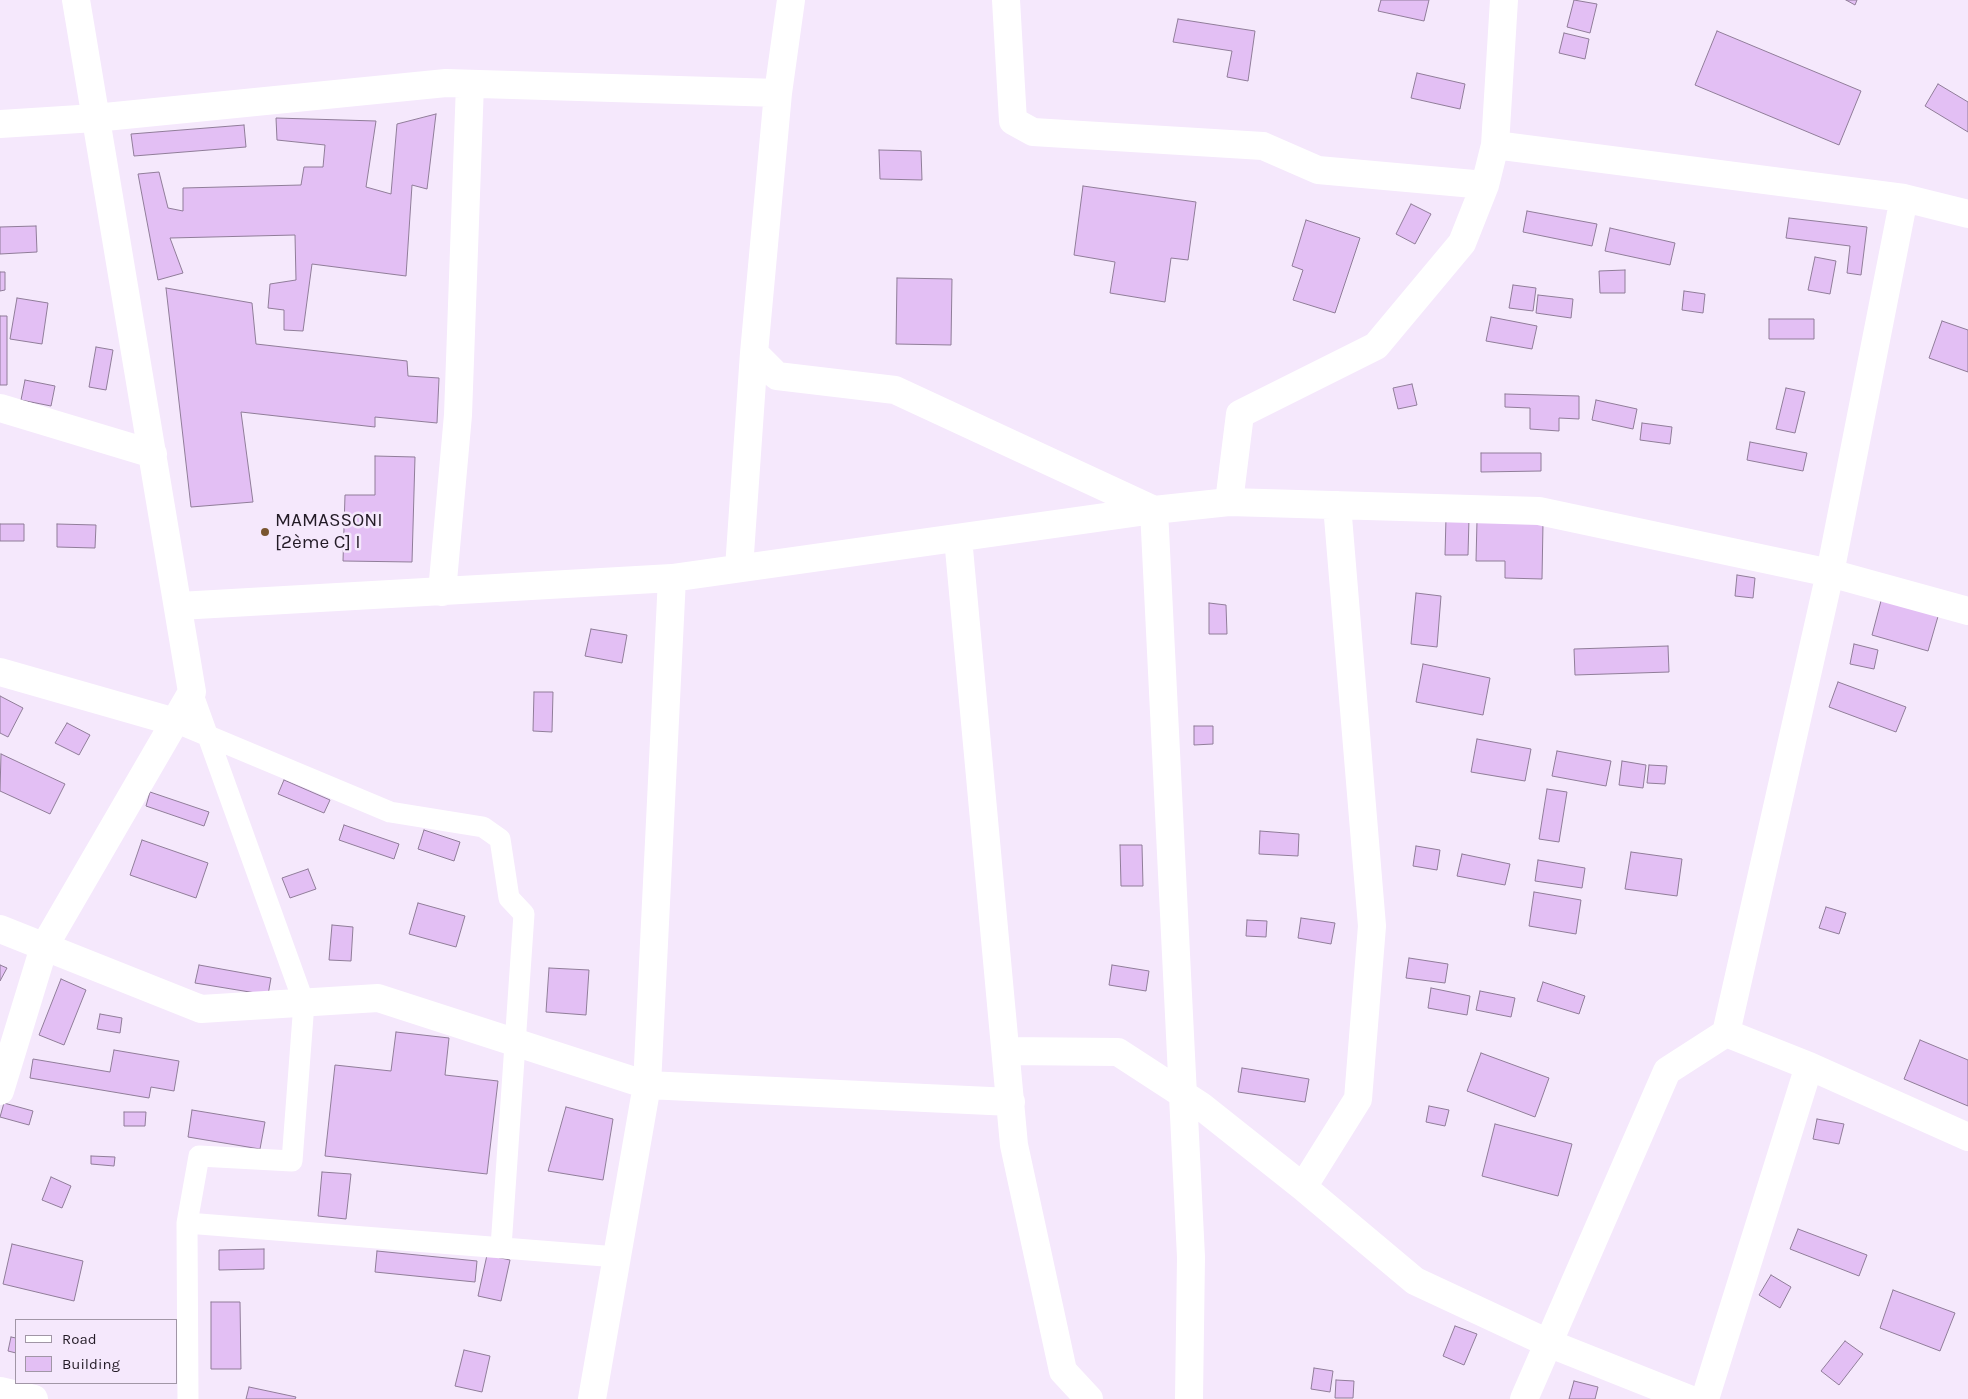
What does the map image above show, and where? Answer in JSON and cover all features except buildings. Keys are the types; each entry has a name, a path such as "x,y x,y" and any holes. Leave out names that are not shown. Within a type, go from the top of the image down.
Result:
{"street":[{"path":"0,1091 44,947 192,692 154,454 76,0"},
{"path":"740,568 754,353 778,93 790,0"},
{"path":"1006,0 1013,121 1033,132 1262,146 1318,170 1485,185"},
{"path":"1229,502 1240,414 1376,346 1462,243 1485,185 1495,144 1504,0"},
{"path":"0,124 95,118 446,83 778,93"},
{"path":"442,592 458,415 470,84"},
{"path":"1495,144 1904,198 1968,214"},
{"path":"1524,1399 1667,1071 1726,1033 1830,573 1904,198"},
{"path":"754,353 777,376 895,390 1154,510"},
{"path":"0,408 154,454"},
{"path":"179,606 672,578 1154,510 1229,502 1539,511 1830,573 1968,611"},
{"path":"1303,1187 1358,1099 1372,926 1337,505"},
{"path":"1154,510 1191,1257 1190,1399"},
{"path":"958,538 1014,1145 1063,1371 1089,1399"},
{"path":"592,1399 647,1085 672,578"},
{"path":"0,672 175,722"},
{"path":"0,929 201,1009 378,998 647,1085 1011,1102"},
{"path":"1726,1033 1809,1066 1968,1137"},
{"path":"1006,1051 1118,1052 1201,1106 1303,1187 1415,1281 1548,1343 1689,1399"},
{"path":"1705,1399 1809,1066"},
{"path":"0,1391 34,1399"}],"lane":[{"path":"188,1399 187,1223 199,1156 292,1161 304,1003 192,692"},
{"path":"175,722 390,812 483,827 500,839 509,898 524,914 501,1247"},
{"path":"187,1223 617,1257"}],"place":[{"name":"MAMASSONI [2ème C] I","path":"265,532"}]}
